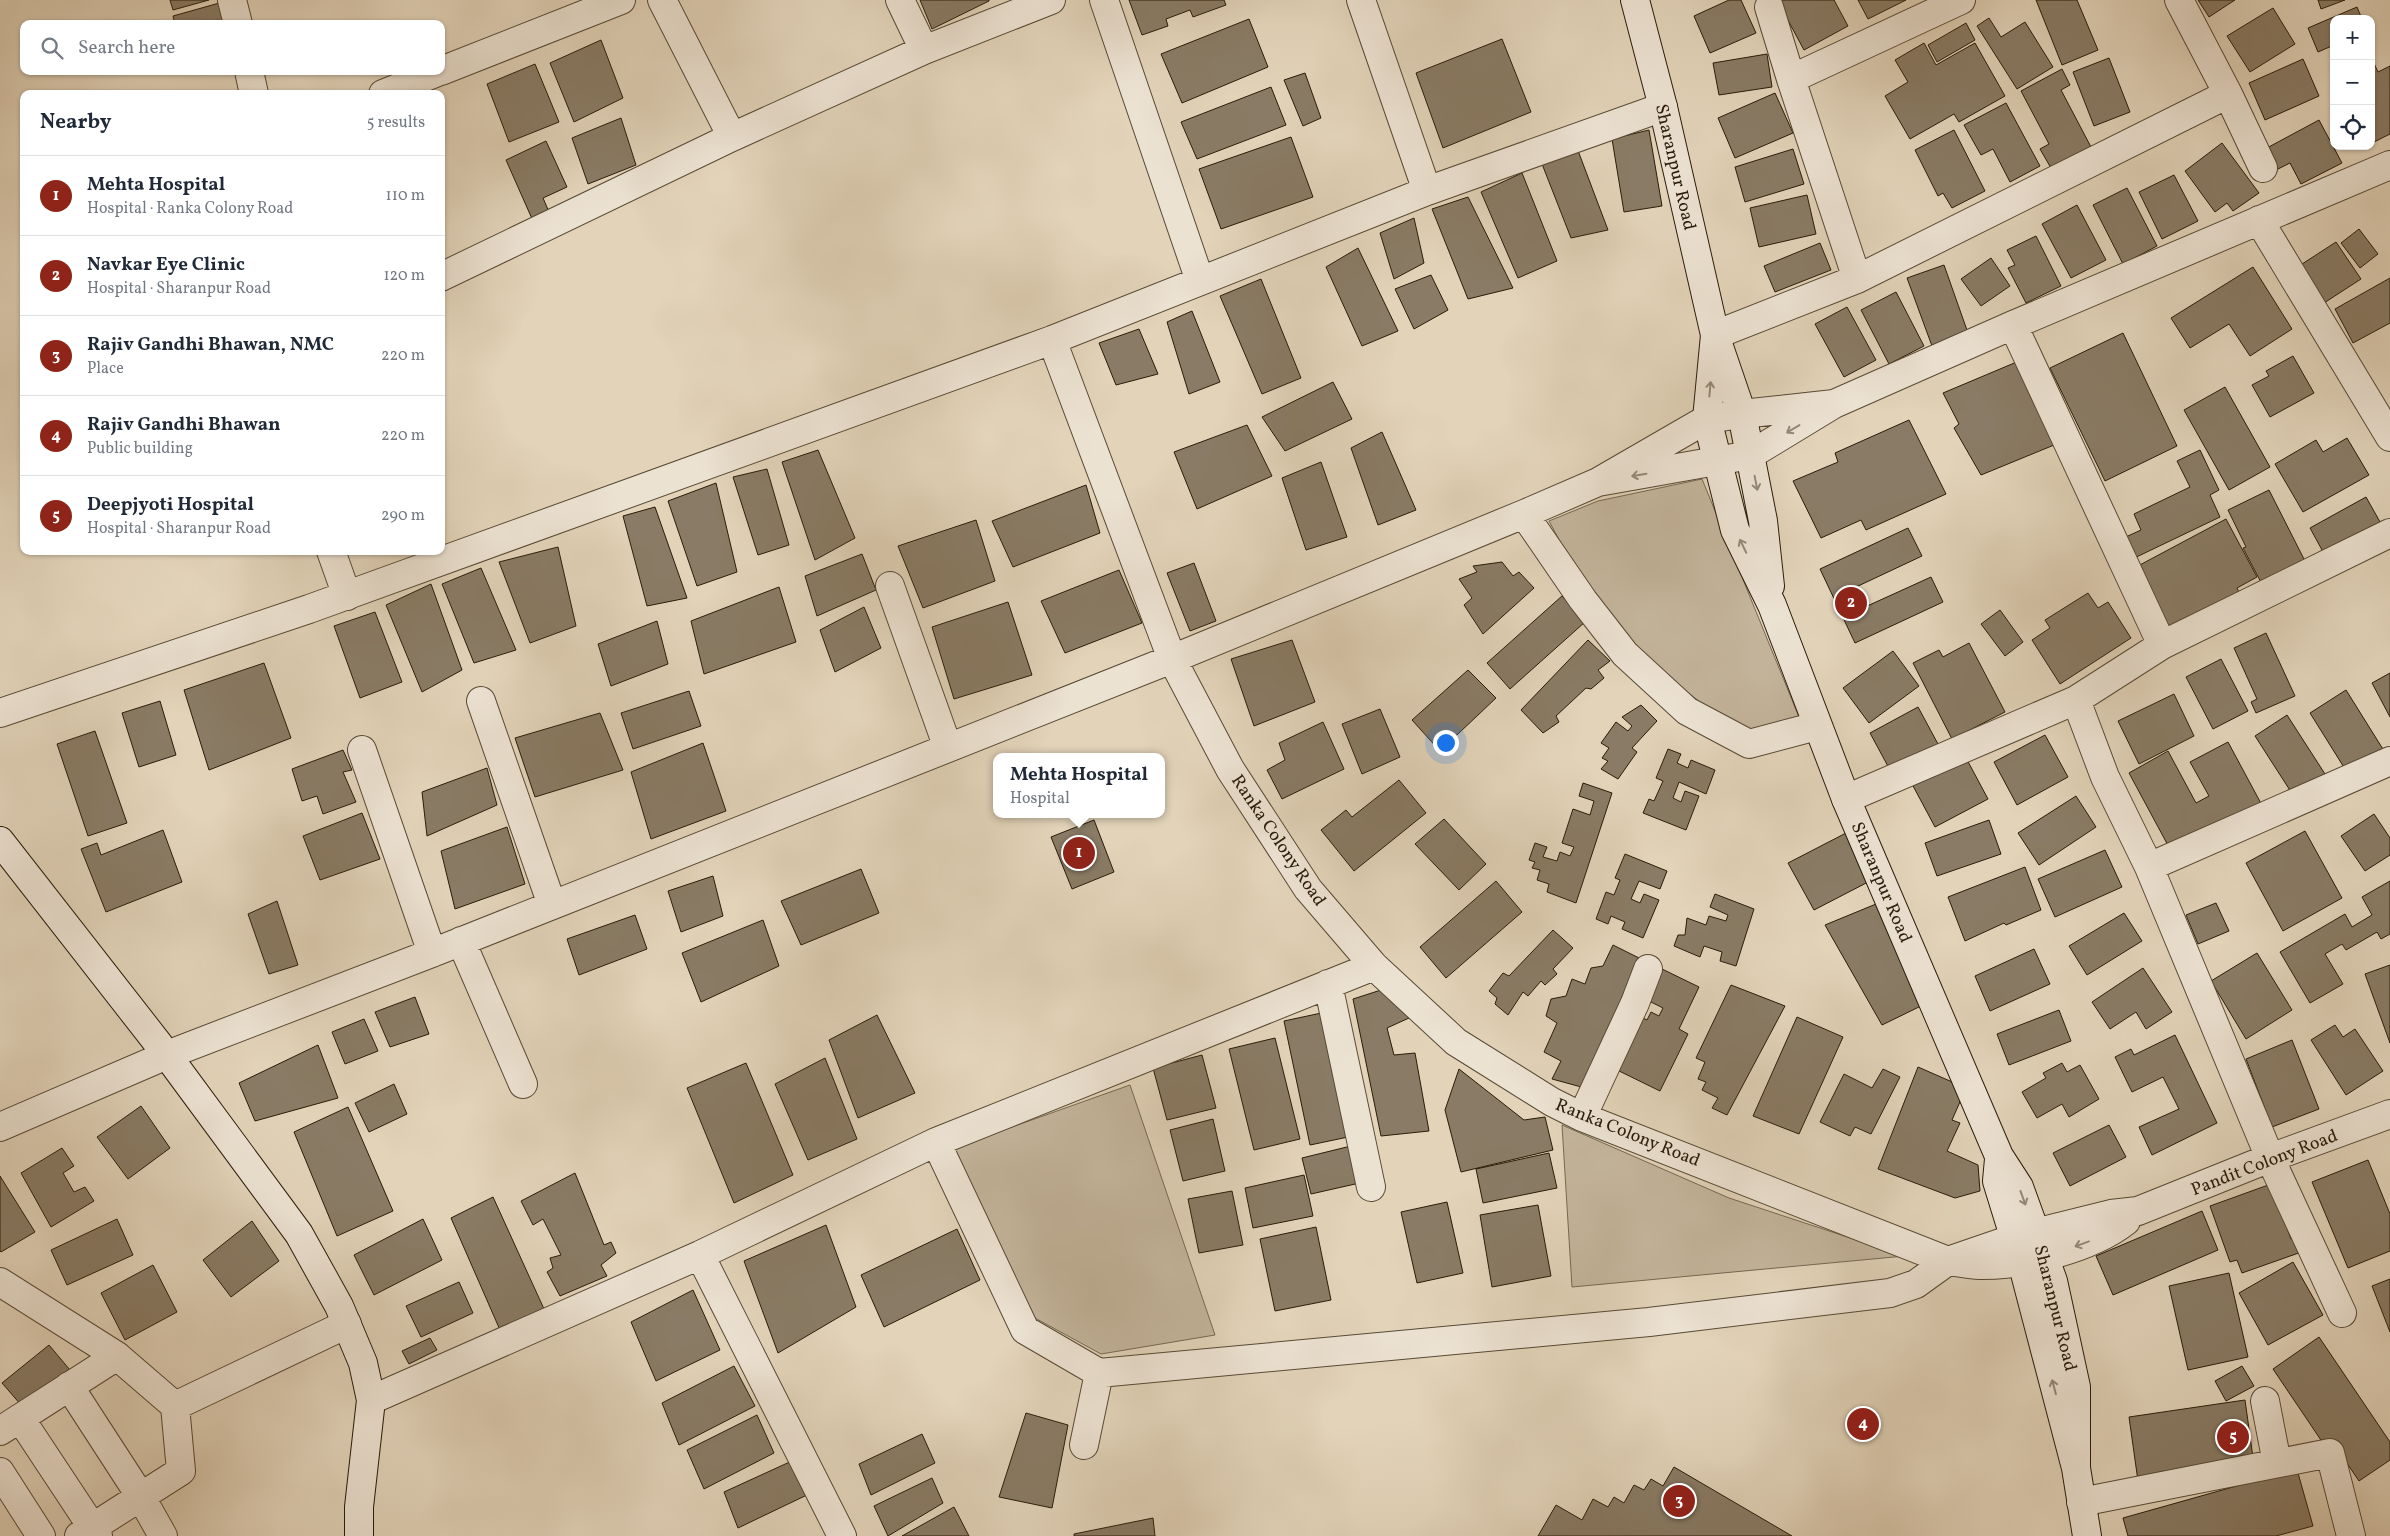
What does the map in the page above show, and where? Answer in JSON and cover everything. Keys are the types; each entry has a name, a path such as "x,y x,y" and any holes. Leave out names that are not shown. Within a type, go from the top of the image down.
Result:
{"street":[{"path":"232,0 237,20"},
{"path":"445,69 621,0"},
{"path":"662,0 732,137"},
{"path":"900,0 924,50"},
{"path":"445,275 732,137 924,50 1052,0"},
{"path":"1104,0 1200,282"},
{"path":"1361,0 1427,191"},
{"name":"Sharanpur Road","path":"1634,0 1663,108 1715,335 1742,414 1763,521 1772,605"},
{"path":"1791,78 1961,0"},
{"path":"2179,0 2264,168"},
{"path":"1769,7 1858,278"},
{"path":"250,75 253,90"},
{"path":"392,90 431,75"},
{"path":"1715,335 1858,278 2228,94"},
{"path":"0,713 347,596 1052,340 1427,191 1663,108"},
{"path":"1598,482 1750,455 1834,404 2013,325 2390,165"},
{"path":"2259,220 2390,437"},
{"path":"2013,325 2162,645"},
{"name":"Sharanpur Road","path":"1715,335 1707,419 1716,462 1735,530 1772,605 1846,799 1999,1156 2020,1187 2030,1248 2053,1281 2076,1387 2076,1468 2087,1536"},
{"name":"Ranka Colony Road","path":"1052,340 1172,659 1230,770 1308,889 1374,966 1456,1042 1552,1102 1582,1117 1948,1261 1978,1266 2030,1248"},
{"path":"0,1127 167,1055 432,953 1172,659 1524,514 1598,482 1707,419 1834,404"},
{"path":"1524,514 1583,600 1625,654 1687,711 1749,744 1817,726"},
{"path":"1846,799 2076,700 2162,645 2390,533"},
{"path":"332,555 347,596"},
{"path":"890,586 948,748"},
{"path":"2076,700 2105,777 2149,867 2270,1158 2342,1313"},
{"path":"481,701 552,905"},
{"path":"362,750 432,953"},
{"path":"2149,867 2390,761"},
{"path":"0,841 167,1055 299,1234 339,1306 362,1363 371,1400 359,1507 359,1536"},
{"path":"461,941 523,1084"},
{"path":"371,1400 700,1255 936,1142 1374,966"},
{"path":"1582,1117 1635,1003 1648,969"},
{"path":"1328,984 1371,1187"},
{"name":"Pandit Colony Road","path":"2030,1248 2111,1214 2138,1211 2270,1158 2390,1114"},
{"path":"936,1142 1025,1330 1099,1373 1649,1322 1831,1302 1890,1293 1916,1284 1948,1261"},
{"path":"700,1255 842,1536"},
{"path":"0,1282 117,1356 174,1406 181,1471 90,1533 10,1424 117,1356"},
{"path":"174,1406 347,1324"},
{"path":"1084,1445 1099,1373"},
{"path":"69,1386 141,1497 163,1536"},
{"path":"2265,1401 2277,1463"},
{"path":"2081,1502 2330,1453 2351,1536"},
{"path":"0,1472 41,1536"}],"shaded area":[{"path":"1702,479 1801,722 1754,733 1723,718 1692,696 1659,668 1614,622 1581,577 1549,521 1598,501"},
{"path":"1130,1085 1215,1335 1101,1354 1035,1318 953,1148"},
{"path":"1562,1125 1729,1198 1905,1256 1572,1287"}],"building":[{"path":"170,0 209,0 173,10"},
{"path":"920,0 989,0 989,1 932,29"},
{"path":"1129,0 1224,0 1226,5 1193,17 1190,10 1166,19 1168,26 1142,35"},
{"path":"1729,0 1741,0 1756,33 1710,53 1694,16"},
{"path":"1777,0 1834,0 1848,26 1804,50"},
{"path":"1858,0 1906,0 1868,19"},
{"path":"2036,0 2077,0 2098,50 2062,65"},
{"path":"2198,0 2235,0 2209,17"},
{"path":"2318,0 2345,0 2321,9"},
{"path":"223,2 228,20 174,20 173,16"},
{"path":"2357,7 2360,15 2338,15"},
{"path":"2273,8 2295,44 2250,72 2227,36"},
{"path":"1989,18 2001,37 2025,22 2053,67 2017,89 1977,26"},
{"path":"1249,19 1268,67 1182,103 1161,54"},
{"path":"2330,19 2330,47 2318,52 2308,28"},
{"path":"1966,23 1975,40 1937,62 1928,45"},
{"path":"1502,39 1531,112 1443,148 1416,73"},
{"path":"601,40 623,98 574,122 550,63"},
{"path":"1924,43 1936,65 1975,43 2005,96 1959,122 1954,114 1910,139 1885,96 1908,82 1895,60"},
{"path":"1767,54 1772,87 1719,95 1713,63"},
{"path":"2109,58 2130,112 2094,126 2073,72"},
{"path":"2303,59 2319,96 2265,120 2249,83"},
{"path":"535,64 559,122 509,142 487,84"},
{"path":"2375,66 2378,72 2390,66 2390,134 2375,142"},
{"path":"2062,69 2070,85 2061,90 2091,147 2051,168 2040,149 2049,144 2021,91"},
{"path":"1305,73 1321,118 1303,126 1284,80"},
{"path":"1271,87 1286,125 1197,159 1181,122"},
{"path":"1775,93 1793,133 1735,158 1718,118"},
{"path":"2006,103 2040,166 2010,182 1993,149 1981,155 1964,125"},
{"path":"621,118 636,165 588,184 572,138"},
{"path":"2319,120 2330,141 2330,150 2335,150 2342,163 2301,184 2290,163 2276,170 2265,149"},
{"path":"1649,130 1662,206 1624,212 1612,139"},
{"path":"1954,130 1985,191 1952,208 1943,193 1938,196 1915,150"},
{"path":"1291,137 1313,197 1221,229 1199,169"},
{"path":"546,141 567,187 543,198 549,212 533,221 506,160"},
{"path":"2222,143 2259,193 2233,211 2227,203 2215,212 2185,171"},
{"path":"1577,148 1608,230 1571,238 1542,164"},
{"path":"1793,149 1804,184 1745,202 1735,167"},
{"path":"1522,173 1557,261 1518,278 1481,192"},
{"path":"2174,175 2198,221 2162,239 2139,192"},
{"path":"2127,188 2157,246 2123,264 2093,205"},
{"path":"1807,195 1816,234 1759,247 1750,208"},
{"path":"1468,197 1513,288 1468,299 1432,209"},
{"path":"2077,205 2106,260 2071,278 2042,224"},
{"path":"1414,218 1424,263 1394,279 1380,233"},
{"path":"2359,229 2378,254 2360,268 2341,243"},
{"path":"2036,236 2061,286 2026,303 2008,268 2015,265 2007,250"},
{"path":"2336,242 2361,279 2324,303 2299,266"},
{"path":"1820,243 1831,270 1775,292 1764,266"},
{"path":"1358,248 1398,331 1362,346 1326,267"},
{"path":"1991,258 2010,286 1981,306 1961,279"},
{"path":"1944,265 1968,333 1932,346 1907,278"},
{"path":"2253,267 2292,329 2250,356 2229,324 2190,348 2171,318"},
{"path":"1431,275 1448,310 1414,329 1395,289"},
{"path":"2390,278 2390,323 2353,343 2335,309"},
{"path":"1261,279 1301,378 1262,394 1220,296"},
{"path":"1896,292 1924,346 1889,364 1861,310"},
{"path":"1847,307 1876,360 1844,377 1815,324"},
{"path":"1192,311 1220,382 1189,394 1167,322"},
{"path":"1139,329 1158,374 1116,385 1099,343"},
{"path":"2123,333 2177,446 2105,481 2050,368"},
{"path":"2293,356 2314,393 2270,417 2252,385 2269,376 2266,371"},
{"path":"2019,361 2059,443 1981,475 1954,428 1959,424 1943,393"},
{"path":"1333,382 1352,419 1285,451 1262,417"},
{"path":"2225,387 2270,467 2229,490 2184,410"},
{"path":"1909,420 1946,494 1866,530 1861,520 1821,538 1793,481 1838,462 1835,453"},
{"path":"1247,425 1272,476 1197,509 1174,452"},
{"path":"1382,432 1416,510 1378,525 1351,448"},
{"path":"2347,438 2369,475 2303,512 2275,464 2316,440 2323,452"},
{"path":"818,450 855,538 815,560 782,462"},
{"path":"2200,450 2219,490 2210,495 2220,517 2126,562 2117,541 2141,530 2134,514 2190,487 2177,461"},
{"path":"1321,462 1347,537 1306,550 1282,478"},
{"path":"767,469 789,545 758,555 733,477"},
{"path":"716,483 737,572 697,586 668,501"},
{"path":"1086,485 1100,533 1013,567 992,521"},
{"path":"2269,490 2308,567 2264,588 2243,548 2246,547 2228,510"},
{"path":"2366,497 2384,529 2328,561 2310,528"},
{"path":"655,507 687,598 647,606 623,516"},
{"path":"2226,519 2257,577 2237,588 2241,596 2171,633 2136,567"},
{"path":"976,520 995,581 923,608 898,546"},
{"path":"1908,528 1922,556 1856,587 1865,607 1931,577 1943,602 1855,643 1820,569"},
{"path":"558,547 576,626 530,643 499,562"},
{"path":"862,554 876,590 817,616 805,576"},
{"path":"1502,562 1513,576 1519,572 1534,588 1483,634 1464,605 1472,598 1459,579 1477,572 1473,566"},
{"path":"1194,563 1216,621 1190,631 1167,573"},
{"path":"481,568 516,650 474,663 442,584"},
{"path":"1119,570 1142,623 1065,653 1041,601"},
{"path":"431,584 462,670 422,692 386,605"},
{"path":"779,587 796,642 704,674 691,621"},
{"path":"2088,593 2098,608 2108,602 2131,638 2060,684 2032,640 2050,628 2045,620"},
{"path":"1562,596 1585,622 1510,689 1487,663"},
{"path":"1008,602 1032,675 954,699 932,627"},
{"path":"864,607 881,648 835,672 820,630"},
{"path":"2000,610 2023,642 2005,656 1981,624"},
{"path":"375,612 402,682 360,698 334,626"},
{"path":"657,621 668,664 611,686 598,644"},
{"path":"2266,633 2295,696 2256,713 2251,702 2257,699 2234,648"},
{"path":"1292,640 1315,702 1254,726 1231,659"},
{"path":"1588,640 1610,661 1598,670 1604,678 1591,689 1586,688 1556,716 1559,722 1543,733 1521,710"},
{"path":"1969,643 2005,712 1952,739 1913,663 1939,650 1943,657"},
{"path":"1893,651 1919,686 1869,723 1843,688"},
{"path":"2221,659 2248,711 2213,729 2186,677"},
{"path":"264,663 291,738 209,770 184,690"},
{"path":"1468,670 1496,698 1440,751 1412,720"},
{"path":"2390,673 2390,717 2372,683"},
{"path":"2346,690 2386,754 2350,777 2310,713"},
{"path":"689,691 701,726 633,749 621,713"},
{"path":"2174,694 2194,736 2139,764 2118,721"},
{"path":"160,701 176,755 139,767 122,713"},
{"path":"1641,705 1657,721 1632,748 1637,752 1618,779 1601,769 1608,761 1602,758 1609,748 1601,743 1616,722 1628,731 1632,726 1622,717"},
{"path":"1918,707 1938,744 1890,770 1870,733"},
{"path":"1380,709 1400,757 1362,774 1342,724"},
{"path":"600,713 623,770 535,797 515,738"},
{"path":"2287,715 2325,774 2293,795 2255,736"},
{"path":"1323,722 1344,769 1282,799 1267,770 1285,760 1279,743"},
{"path":"95,731 127,823 88,836 57,744"},
{"path":"2045,735 2068,777 2017,805 1994,762"},
{"path":"2228,742 2264,809 2171,851 2129,773 2168,751 2196,803 2209,796 2190,762"},
{"path":"703,743 726,811 651,839 631,772"},
{"path":"1668,749 1681,754 1677,763 1688,768 1691,760 1715,770 1706,794 1679,782 1673,798 1681,802 1685,791 1699,796 1686,830 1643,813 1649,799 1654,801 1663,781 1656,778"},
{"path":"343,750 352,770 343,772 356,802 323,814 317,796 302,801 292,769"},
{"path":"1965,756 1988,799 1935,827 1912,784"},
{"path":"487,768 497,805 427,836 422,792"},
{"path":"1399,780 1426,813 1354,871 1321,830 1346,810 1352,817"},
{"path":"1583,783 1612,793 1576,903 1547,892 1549,884 1537,880 1540,870 1532,868 1535,862 1529,860 1535,843 1547,847 1543,857 1557,861 1560,852 1570,856 1574,847 1562,843 1573,809 1590,815 1594,801 1579,796"},
{"path":"2076,796 2096,827 2039,865 2018,833"},
{"path":"362,813 380,859 320,880 303,836"},
{"path":"2374,814 2390,838 2390,855 2365,871 2341,836"},
{"path":"1444,819 1486,864 1459,890 1415,844"},
{"path":"1094,820 1114,872 1072,889 1051,837"},
{"path":"1989,820 2001,854 1937,876 1925,843"},
{"path":"507,827 525,884 455,909 441,851"},
{"path":"163,830 182,882 106,912 81,849 97,843 101,855"},
{"path":"2305,831 2342,898 2283,931 2246,863"},
{"path":"1848,832 1872,880 1814,910 1788,863"},
{"path":"2105,850 2122,887 2055,917 2038,879"},
{"path":"1625,854 1667,871 1660,889 1639,881 1631,899 1640,903 1644,894 1659,900 1643,938 1622,929 1625,922 1611,916 1608,924 1596,919 1606,892 1614,895 1620,880 1615,878"},
{"path":"2025,867 2041,910 2006,925 2004,923 1965,941 1948,897"},
{"path":"861,869 879,913 801,945 781,901"},
{"path":"713,876 723,916 681,932 668,891"},
{"path":"1496,881 1522,912 1446,978 1420,947"},
{"path":"2390,881 2390,934 2381,939 2377,932 2346,950 2342,944 2325,954 2343,984 2310,1003 2280,952 2345,914 2352,927 2372,915 2362,897"},
{"path":"1715,894 1754,909 1736,966 1720,961 1722,952 1704,946 1700,957 1674,946 1678,935 1685,935 1687,918 1706,925 1709,916 1726,921 1728,915 1710,907"},
{"path":"277,901 298,965 269,974 248,914"},
{"path":"2216,903 2229,931 2198,944 2186,915"},
{"path":"1876,904 1923,1005 1882,1025 1825,925"},
{"path":"2124,913 2142,941 2087,975 2069,946"},
{"path":"635,915 647,949 579,975 567,939"},
{"path":"763,920 779,966 701,1002 682,953"},
{"path":"1553,930 1573,948 1553,969 1557,974 1545,985 1541,981 1528,996 1523,992 1508,1015 1495,1004 1497,998 1489,991 1503,973 1509,976"},
{"path":"1613,945 1641,959 1585,1088 1552,1079 1561,1061 1544,1052 1557,1023 1546,1016 1551,999 1566,996 1572,979 1585,984 1591,968 1603,966"},
{"path":"2034,949 2050,984 1990,1011 1975,976"},
{"path":"2257,953 2292,1010 2246,1039 2211,981"},
{"path":"2390,965 2390,1043 2365,974"},
{"path":"2143,968 2172,1012 2146,1029 2136,1012 2110,1029 2092,1002"},
{"path":"1662,969 1699,987 1679,1029 1688,1034 1660,1091 1613,1068 1643,1018 1647,1020 1651,1012 1659,1016 1663,1008 1647,1000"},
{"path":"1731,985 1785,1006 1727,1115 1712,1108 1718,1098 1702,1090 1706,1082 1698,1079 1705,1062 1696,1058"},
{"path":"1381,990 1409,1018 1387,1028 1394,1055 1415,1053 1429,1131 1381,1136 1353,999"},
{"path":"415,997 429,1034 390,1047 375,1012"},
{"path":"2059,1010 2071,1041 2009,1065 1997,1034"},
{"path":"1326,1012 1353,1136 1310,1145 1284,1021"},
{"path":"877,1015 915,1093 858,1118 829,1040"},
{"path":"1797,1017 1843,1037 1799,1134 1753,1116"},
{"path":"364,1019 378,1051 345,1064 332,1032"},
{"path":"2335,1025 2343,1037 2355,1029 2383,1071 2346,1095 2311,1040"},
{"path":"2175,1035 2217,1123 2152,1155 2139,1127 2179,1109 2163,1077 2132,1092 2115,1057 2131,1049 2134,1055"},
{"path":"1275,1038 1300,1139 1254,1150 1229,1049"},
{"path":"2292,1040 2319,1109 2272,1127 2246,1059"},
{"path":"318,1045 338,1098 255,1121 239,1083"},
{"path":"1202,1055 1216,1108 1167,1120 1153,1068"},
{"path":"825,1058 857,1139 808,1160 775,1084"},
{"path":"746,1063 793,1175 734,1203 687,1088"},
{"path":"2062,1063 2067,1072 2080,1065 2099,1099 2069,1117 2062,1104 2037,1118 2022,1092 2046,1078 2043,1073"},
{"path":"1918,1067 1966,1088 1952,1120 1960,1123 1947,1151 1978,1165 1980,1191 1955,1198 1878,1169"},
{"path":"1459,1069 1524,1120 1545,1117 1553,1150 1461,1172 1445,1110"},
{"path":"1883,1069 1900,1077 1871,1134 1855,1127 1850,1136 1820,1122 1844,1074 1872,1088"},
{"path":"394,1084 407,1114 369,1132 355,1103"},
{"path":"141,1106 170,1148 128,1179 97,1137"},
{"path":"348,1107 393,1211 337,1236 294,1132"},
{"path":"1213,1119 1225,1171 1183,1181 1170,1130"},
{"path":"2109,1125 2126,1157 2070,1186 2053,1153"},
{"path":"1355,1145 1364,1182 1311,1194 1302,1158"},
{"path":"62,1148 74,1166 63,1173 74,1192 85,1187 94,1201 51,1227 21,1173"},
{"path":"1549,1153 1557,1188 1483,1203 1476,1169"},
{"path":"2368,1160 2390,1214 2390,1251 2348,1268 2312,1182"},
{"path":"575,1173 604,1245 611,1242 616,1253 601,1265 607,1276 560,1296 547,1272 553,1268 550,1258 561,1255 543,1219 533,1225 521,1201"},
{"path":"1304,1175 1313,1216 1253,1228 1245,1188"},
{"path":"0,1176 35,1232 1,1252 0,1251"},
{"path":"2271,1184 2291,1239 2304,1234 2310,1249 2242,1273 2237,1260 2230,1262 2210,1206"},
{"path":"1232,1191 1243,1245 1199,1253 1188,1199"},
{"path":"493,1197 544,1309 500,1330 451,1218"},
{"path":"1447,1202 1463,1273 1417,1283 1401,1212"},
{"path":"1538,1205 1551,1276 1492,1287 1480,1215"},
{"path":"2202,1211 2218,1250 2113,1295 2096,1256"},
{"path":"117,1219 133,1255 67,1285 51,1250"},
{"path":"423,1219 442,1260 374,1295 354,1255"},
{"path":"252,1221 279,1261 231,1297 203,1260"},
{"path":"826,1225 856,1307 778,1353 744,1261"},
{"path":"1316,1227 1331,1300 1275,1311 1260,1239"},
{"path":"957,1229 980,1280 884,1327 861,1275"},
{"path":"2293,1262 2323,1315 2268,1345 2239,1293"},
{"path":"153,1265 177,1312 125,1340 101,1293"},
{"path":"2229,1273 2248,1357 2188,1370 2169,1286"},
{"path":"2390,1279 2390,1332 2372,1286"},
{"path":"459,1282 473,1313 421,1337 406,1306"},
{"path":"693,1290 720,1350 656,1381 631,1322"},
{"path":"2319,1337 2390,1442 2390,1460 2359,1481 2338,1450 2331,1455 2273,1369"},
{"path":"430,1338 437,1350 409,1364 402,1351"},
{"path":"49,1345 70,1370 22,1406 2,1383"},
{"path":"734,1366 755,1406 679,1445 662,1403"},
{"path":"2242,1366 2254,1386 2226,1401 2215,1381"},
{"path":"2245,1400 2254,1465 2138,1481 2129,1417"},
{"path":"1026,1413 1068,1425 1052,1508 999,1497"},
{"path":"757,1415 774,1453 704,1489 687,1450"},
{"path":"922,1434 935,1463 871,1495 859,1464"},
{"path":"794,1460 809,1494 738,1528 724,1492"},
{"path":"2296,1466 2313,1526 2276,1536 2128,1536 2123,1518 2272,1476"},
{"path":"1674,1467 1792,1536 1538,1536 1556,1505 1582,1520 1593,1499 1608,1507 1614,1497 1624,1503 1634,1485 1644,1490 1651,1479 1663,1486"},
{"path":"932,1478 943,1503 888,1536 874,1506"},
{"path":"954,1507 969,1536 902,1536"},
{"path":"1153,1518 1155,1536 1074,1536 1074,1534"}],"place":[{"name":"Navkar Eye Clinic","path":"1851,603"},
{"name":"Mehta Hospital","path":"1079,853"},
{"name":"Rajiv Gandhi Bhawan","path":"1863,1424"},
{"name":"Deepjyoti Hospital","path":"2233,1437"},
{"name":"Rajiv Gandhi Bhawan, NMC","path":"1679,1501"}]}
